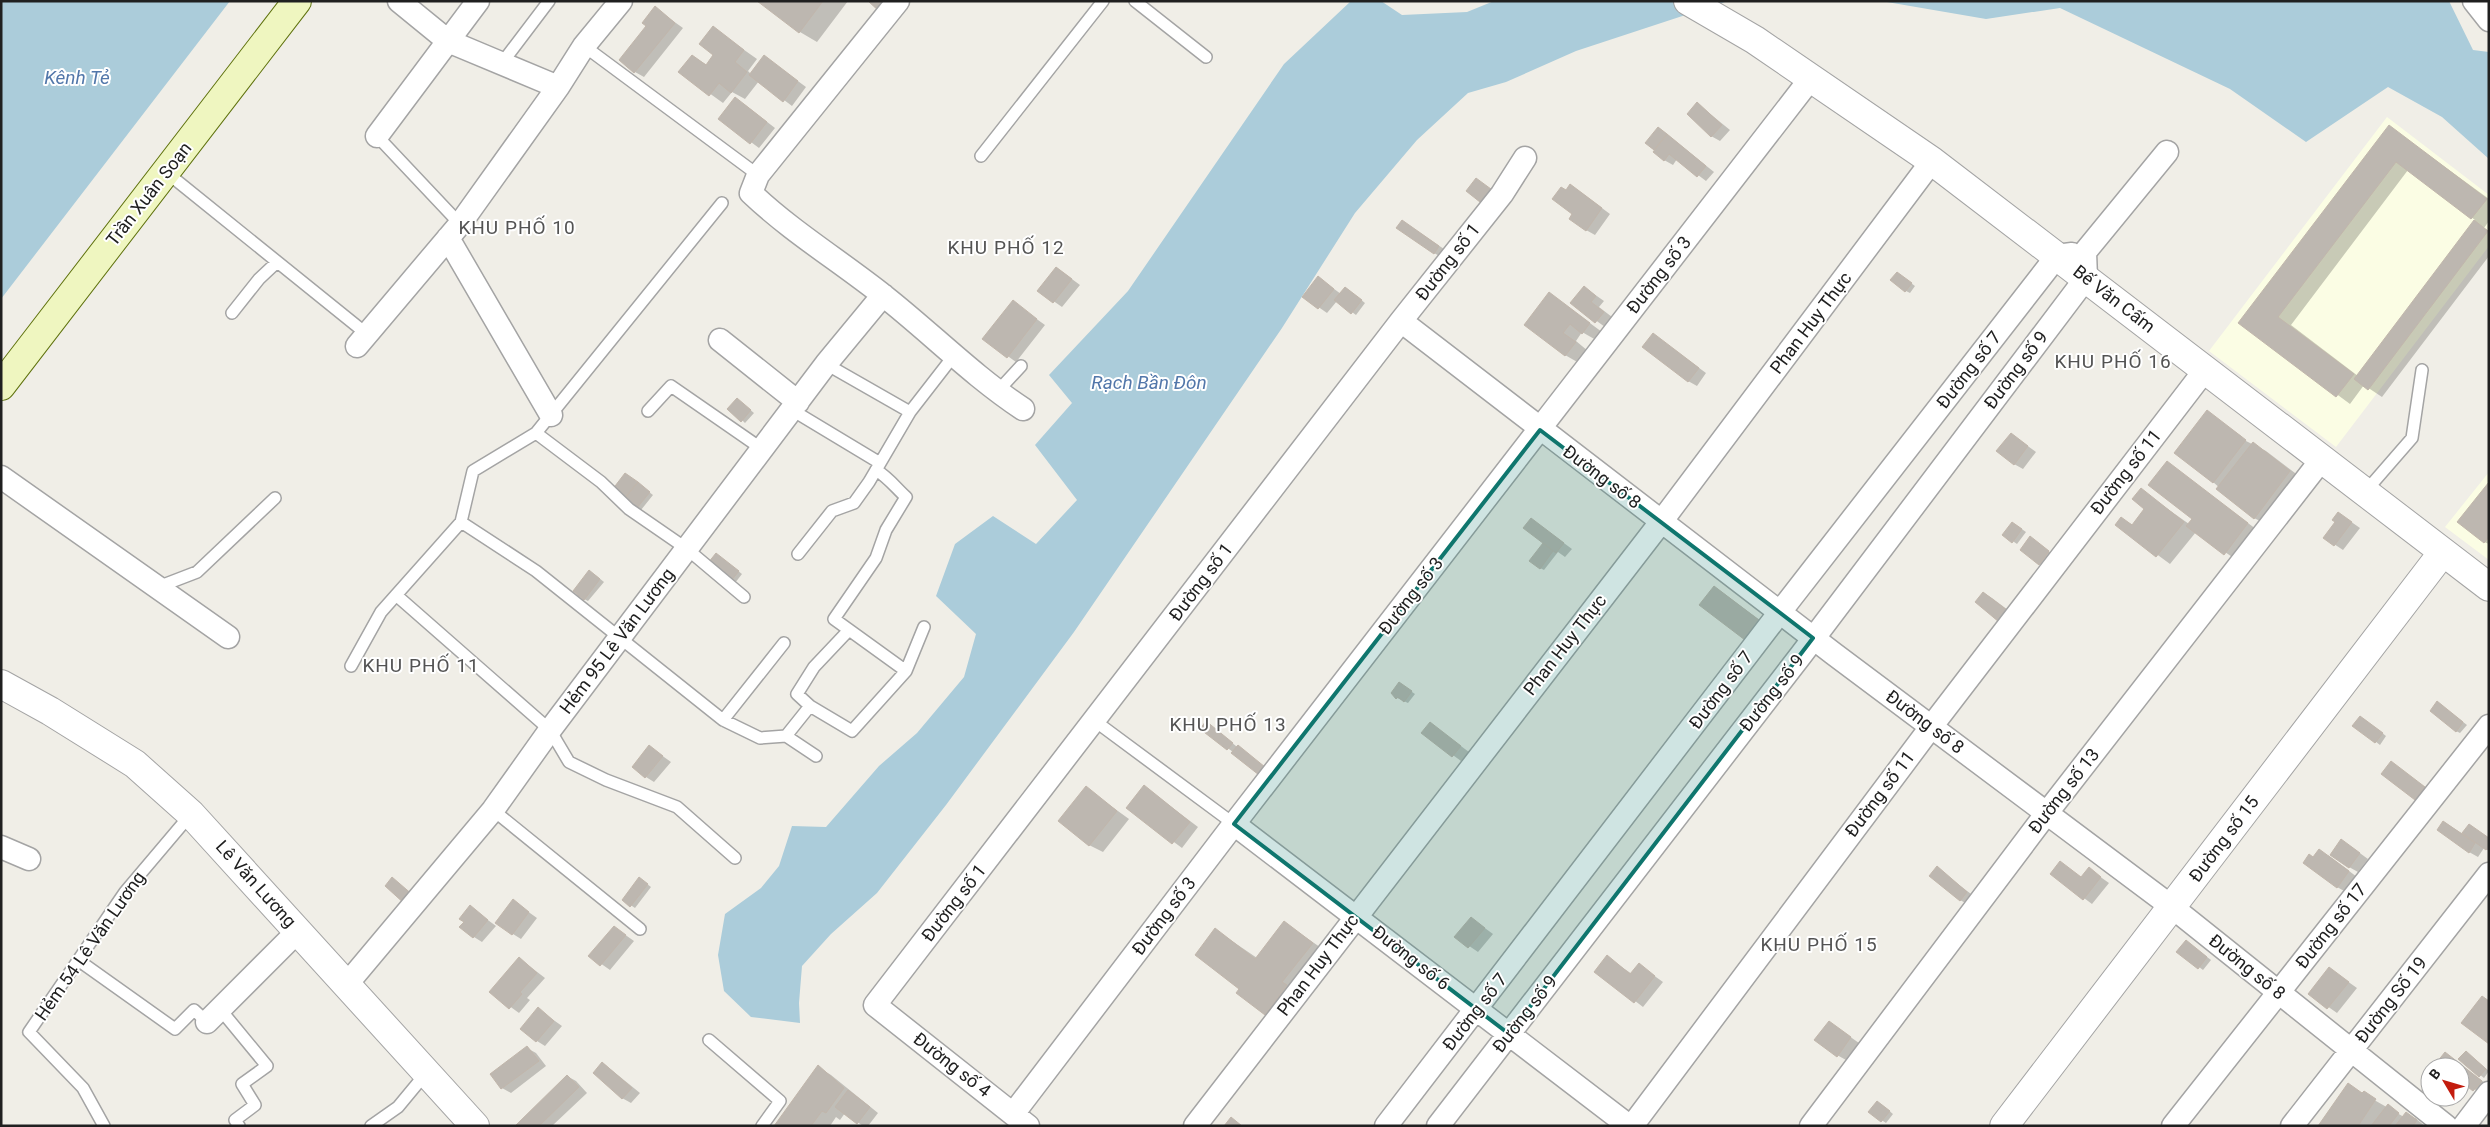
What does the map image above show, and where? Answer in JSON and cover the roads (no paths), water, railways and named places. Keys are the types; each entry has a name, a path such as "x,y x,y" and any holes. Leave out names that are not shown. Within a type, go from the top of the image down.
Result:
{"main road":[{"name":"Trần Xuân Soạn","path":"1,386 297,1"}],"street":[{"path":"399,1 448,42 558,87"},
{"path":"376,136 478,1"},
{"path":"362,340 454,231 558,87 584,46 621,1"},
{"path":"898,1 758,176 751,193 776,217 883,295 955,354 997,392 1023,409"},
{"name":"Bế Văn Cấm","path":"1688,1 1755,40 1932,161 2057,256 2086,265 2205,370 2489,587"},
{"path":"2474,1 2489,20"},
{"name":"Đường số 3","path":"1021,1120 1234,824 1811,78"},
{"name":"Đường số 9","path":"1438,1126 1813,638 2086,265 2166,152"},
{"name":"Đường số 1","path":"875,1005 1401,321 1502,194 1525,158"},
{"name":"Phan Huy Thực","path":"1195,1126 1355,915 1661,522 1932,161"},
{"path":"454,231 551,415"},
{"name":"Đường số 7","path":"1386,1126 1780,612 2057,256"},
{"name":"Hẻm 95 Lê Văn Lương","path":"347,984 493,810 550,730 826,364 883,295"},
{"name":"Đường số 8","path":"1401,321 1540,430 1813,638 2172,907 2446,1126"},
{"path":"720,340 795,406"},
{"name":"Đường số 11","path":"1630,1126 1931,727 2205,370"},
{"name":"Đường số 13","path":"1811,1126 2046,814 2322,459"},
{"path":"1,477 228,637"},
{"name":"Đường số 15","path":"2004,1126 2443,552"},
{"name":"Lê Văn Lương","path":"1,684 50,711 135,764 191,814 475,1126"},
{"name":"Đường số 17","path":"2173,1126 2489,726"},
{"name":"Đường số 6","path":"1234,824 1630,1126"},
{"path":"1,847 28,860"},
{"name":"Đường Số 19","path":"2292,1126 2489,874"},
{"path":"214,1016 298,931"},
{"name":"Đường số 4","path":"875,1005 1021,1120"},
{"path":"2464,1126 2489,1093"}],"lane":[{"path":"502,63 549,1"},
{"path":"982,156 1103,1"},
{"path":"1135,1 1206,56"},
{"path":"584,46 758,176"},
{"path":"376,136 454,231"},
{"path":"166,172 276,263 362,340"},
{"path":"351,666 381,612 461,522 473,471 536,433 722,203"},
{"path":"232,313 258,279 276,263"},
{"path":"798,554 832,512 854,503 910,412 955,354"},
{"path":"826,364 910,412"},
{"path":"997,392 1021,366"},
{"path":"2365,492 2412,438 2422,370"},
{"path":"648,410 671,386 762,449"},
{"path":"795,406 878,466 906,498 886,530 876,558 834,619 906,671"},
{"path":"536,433 600,482 629,509 687,548 744,598"},
{"path":"158,588 197,572 276,498"},
{"path":"461,522 536,571 723,720 760,738 786,736 816,756"},
{"path":"396,595 550,730 569,762 606,780 677,808 735,858"},
{"path":"849,630 814,667 797,694 810,706 852,731 906,671 924,627"},
{"path":"723,720 784,643"},
{"path":"786,736 810,706"},
{"name":"Đường số 6","path":"1094,721 1234,824"},
{"path":"493,810 640,929"},
{"name":"Hẻm 54 Lê Văn Lương","path":"104,1126 83,1088 30,1032 124,892 191,814"},
{"path":"78,960 175,1029 194,1010 214,1016 267,1066 242,1084 255,1105 235,1120 239,1126"},
{"path":"709,1040 780,1101 762,1126"},
{"path":"371,1126 398,1107 427,1072"}],"water":[{"name":"Kênh Tẻ","path":"1,1 230,1 1,299"},
{"name":"Rạch Bần Đôn","path":"1351,1 1381,1 1402,15 1467,12 1494,1 1728,1 1576,51 1506,82 1468,93 1417,140 1355,213 1282,328 1074,632 946,805 877,893 831,934 802,966 799,1003 800,1023 751,1017 724,991 718,955 725,914 761,888 779,866 792,826 826,827 879,766 917,733 964,677 976,634 936,596 955,544 993,516 1036,544 1077,500 1035,445 1072,403 1049,375 1128,291 1284,64"},
{"path":"1881,1 2449,1 2473,50 2489,52 2489,159 2442,117 2388,87 2306,142 2230,89 2060,8 1986,19"}],"district":[{"name":"KHU PHỐ 10","path":"517,227"},
{"name":"KHU PHỐ 12","path":"1006,247"},
{"name":"KHU PHỐ 16","path":"2113,361"},
{"name":"KHU PHỐ 11","path":"421,665"},
{"name":"KHU PHỐ 13","path":"1228,724"},
{"name":"KHU PHỐ 15","path":"1819,944"}]}
